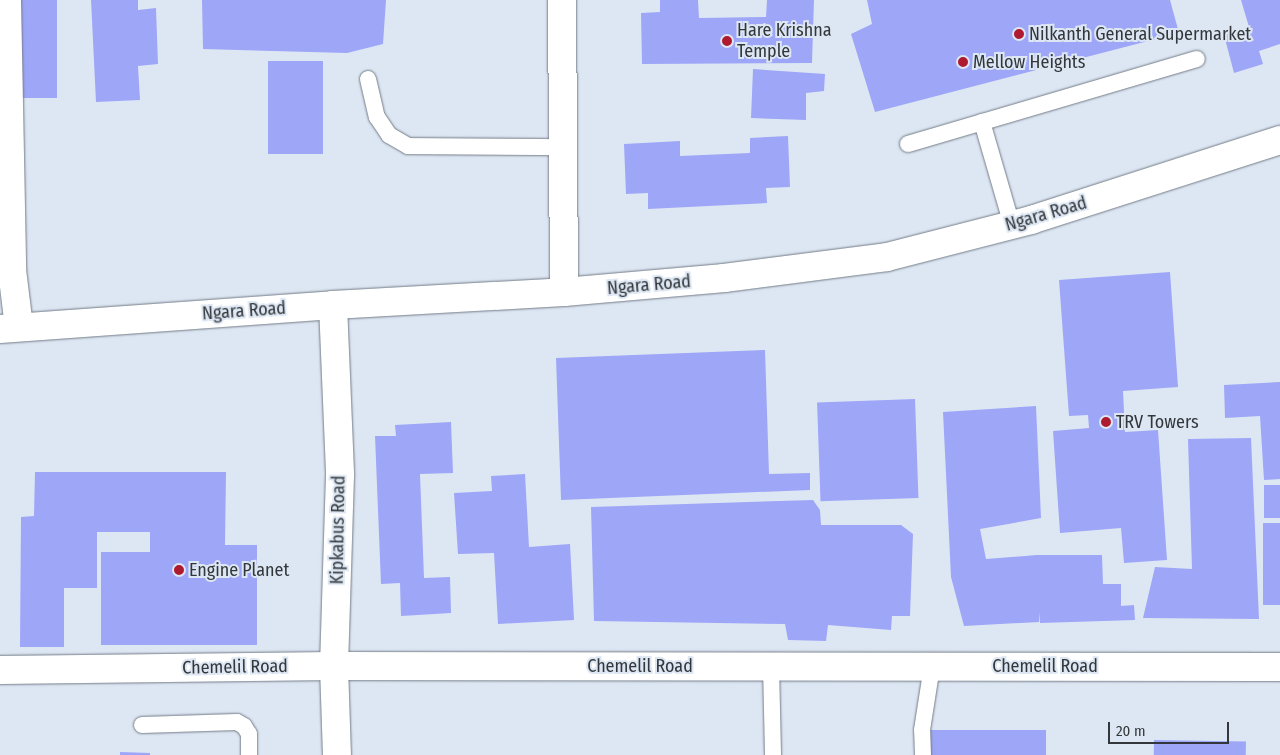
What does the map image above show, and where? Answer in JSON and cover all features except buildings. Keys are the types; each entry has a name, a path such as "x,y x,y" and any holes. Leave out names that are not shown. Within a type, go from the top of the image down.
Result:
{"street":[{"path":"7,0 12,270 10,328"},
{"path":"562,0 564,292"},
{"name":"Ngara Road","path":"10,328 333,305 564,292 724,278 887,256 1012,224 1280,140"},
{"name":"Kipkabus Road","path":"333,305 340,475 334,666 337,755"},
{"name":"Chemelil Road","path":"0,670 334,666 1280,666"}],"lane":[{"path":"908,144 1197,59"},
{"path":"368,79 377,117 389,135 408,146 563,147"},
{"path":"982,122 1012,224"},
{"path":"771,666 773,755"},
{"path":"923,755 922,730 932,666"},
{"path":"142,725 237,722 244,726 249,734 248,755"}],"place":[{"name":"Nilkanth General Supermarket","path":"1019,34"},
{"name":"Hare Krishna Temple","path":"727,41"},
{"name":"Mellow Heights","path":"963,62"},
{"name":"TRV Towers","path":"1106,422"},
{"name":"Engine Planet","path":"179,570"}]}
